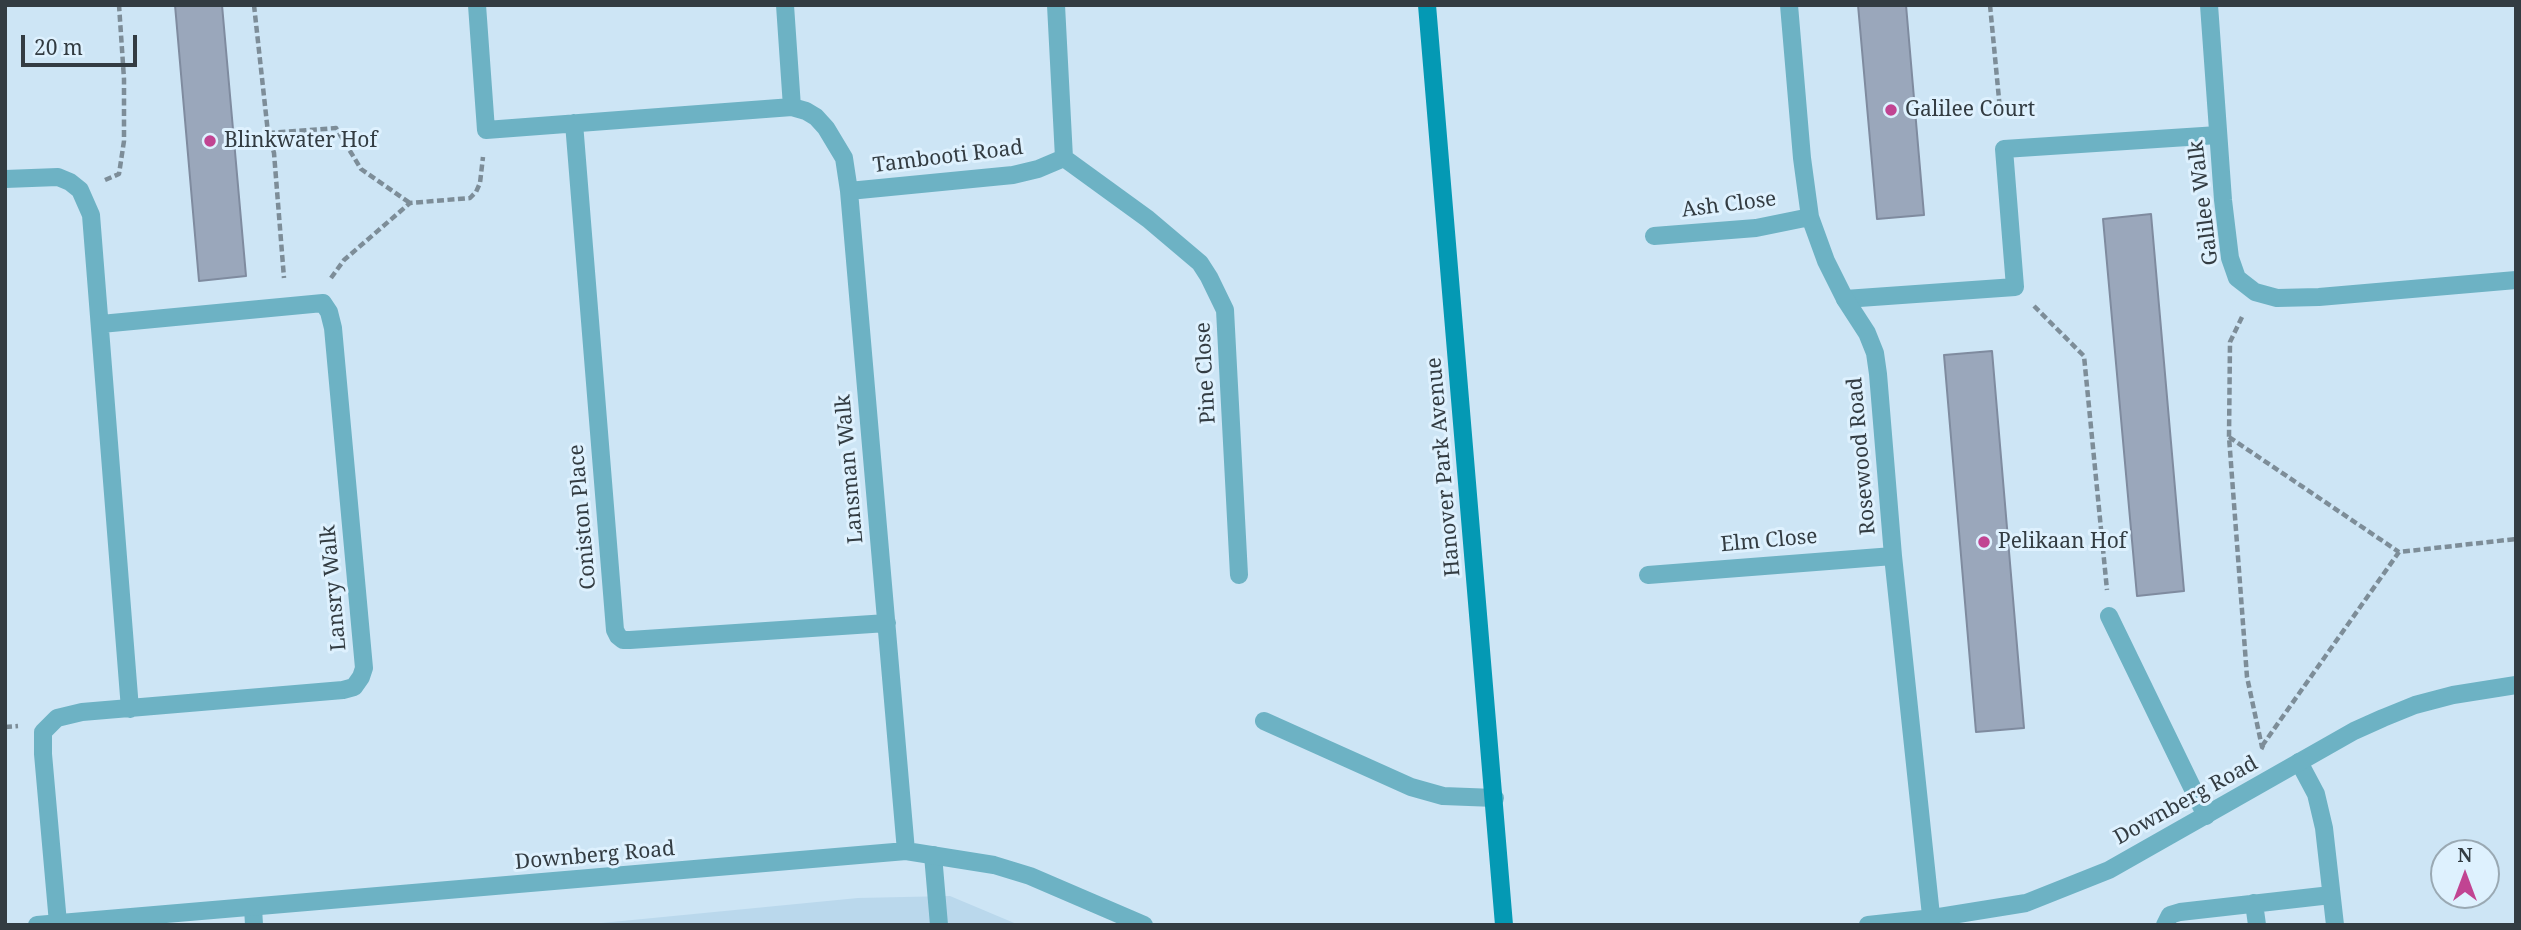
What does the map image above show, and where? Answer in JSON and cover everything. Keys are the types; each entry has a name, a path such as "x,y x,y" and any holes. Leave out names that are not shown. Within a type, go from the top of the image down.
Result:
{"street":[{"path":"477,5 486,130 792,107 785,5"},
{"path":"1056,5 1064,158"},
{"name":"Hanover Park Avenue","path":"1427,5 1504,925"},
{"name":"Rosewood Road","path":"1789,5 1801,158 1810,217 1826,261 1845,299 1867,333 1875,353 1882,405 1893,556 1932,921"},
{"name":"Galilee Walk","path":"2209,5 2230,258 2237,278 2255,292"},
{"name":"Lansman Walk","path":"792,107 816,117 844,158 906,851"},
{"name":"Coniston Place","path":"574,123 615,631 618,636 629,640 887,623"},
{"path":"1845,299 2015,286 2004,149 2218,135"},
{"name":"Tambooti Road","path":"849,191 1013,175 1064,158"},
{"name":"Pine Close","path":"1064,158 1147,219 1200,264 1225,310 1239,575"},
{"path":"5,179 58,177 80,190 91,215 130,709 82,712 57,718 43,732 58,923"},
{"name":"Ash Close","path":"1654,236 1756,228 1810,217"},
{"path":"2255,292 2277,298 2319,297 2516,281"},
{"path":"101,324 323,303"},
{"name":"Lansry Walk","path":"130,709 343,690 354,687 361,677 364,668 363,646 333,328 329,312 323,303"},
{"name":"Elm Close","path":"1648,575 1748,565 1893,556"},
{"path":"2109,616 2206,816"},
{"name":"Downberg Road","path":"1868,925 1932,921 2026,903 2109,870 2354,731 2415,705 2483,689 2516,685"},
{"path":"1264,721 1411,787 1443,796 1495,798"},
{"path":"2299,762 2316,794 2324,828 2335,925"},
{"name":"Downberg Road","path":"37,925 254,916 906,851 994,865 1030,876 1144,925"},
{"path":"933,855 939,925"},
{"path":"2165,925 2170,915 2180,912 2331,895"},
{"path":"2254,903 2257,925"}],"path":[{"path":"80,190 119,174 124,141 124,79 119,5"},
{"path":"254,5 268,133 274,153 284,280"},
{"path":"1990,5 2004,149"},
{"path":"268,133 336,128 361,169 410,203"},
{"path":"323,303 334,272 344,260 410,203 470,198 477,192 486,130"},
{"path":"2015,286 2084,356 2109,616"},
{"path":"2255,292 2230,342 2229,437 2247,677 2262,747"},
{"path":"2229,437 2399,552 2516,539"},
{"path":"2262,747 2399,552"},
{"path":"2262,747 2299,762"}],"shaded area":[{"path":"950,896 1019,925 581,925 858,898"}],"building":[{"name":"Blinkwater Hof","path":"175,5 222,5 246,276 199,281"},
{"name":"Galilee Court","path":"1858,5 1906,5 1924,215 1877,219"},
{"path":"2151,214 2184,591 2137,596 2103,219"},
{"name":"Pelikaan Hof","path":"1992,351 2024,728 1976,732 1944,355"}],"place":[{"name":"Galilee Court","path":"1891,110"},
{"name":"Blinkwater Hof","path":"210,141"},
{"name":"Pelikaan Hof","path":"1984,542"}]}
